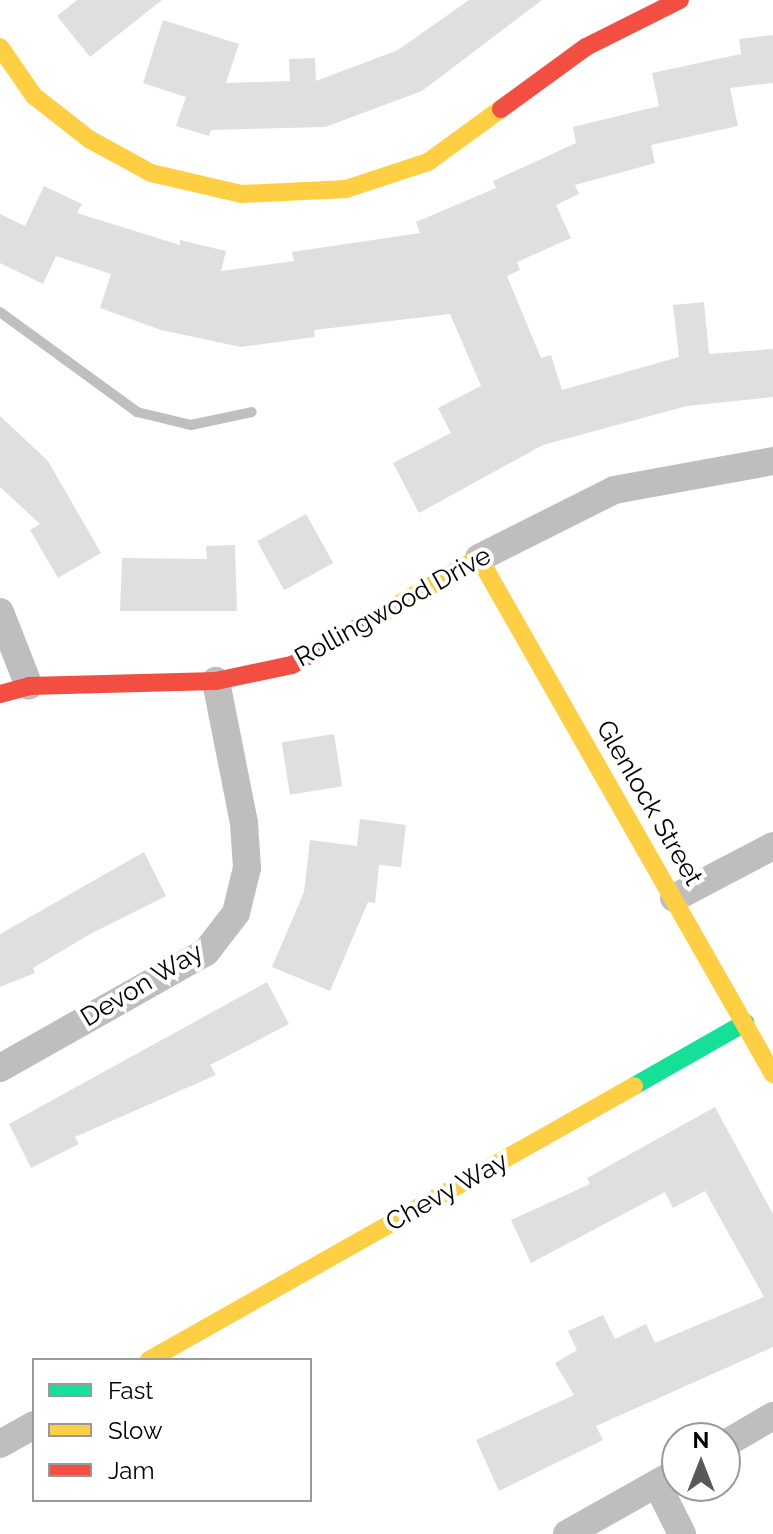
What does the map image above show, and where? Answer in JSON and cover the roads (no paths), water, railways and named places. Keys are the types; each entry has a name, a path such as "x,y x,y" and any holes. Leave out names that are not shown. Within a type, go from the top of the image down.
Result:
{"street":[{"path":"0,47 34,96 89,139 151,173 242,194 295,195 346,189 428,162 586,47 680,0"},
{"name":"Rollingwood Drive","path":"0,694 29,686 216,681 292,665 479,558 614,490 773,461"},
{"name":"Glenlock Street","path":"479,558 773,1074"},
{"path":"0,612 29,686"},
{"name":"Devon Way","path":"0,1068 206,952 236,913 247,868 244,823 216,681"},
{"path":"674,898 773,846"},
{"name":"Chevy Way","path":"153,1358 745,1023"},
{"path":"741,1435 773,1416"},
{"path":"0,1444 32,1426"},
{"path":"567,1534 661,1481"},
{"path":"673,1502 682,1534"}],"waterway":[{"path":"0,312 137,412 191,425 252,412"}]}
